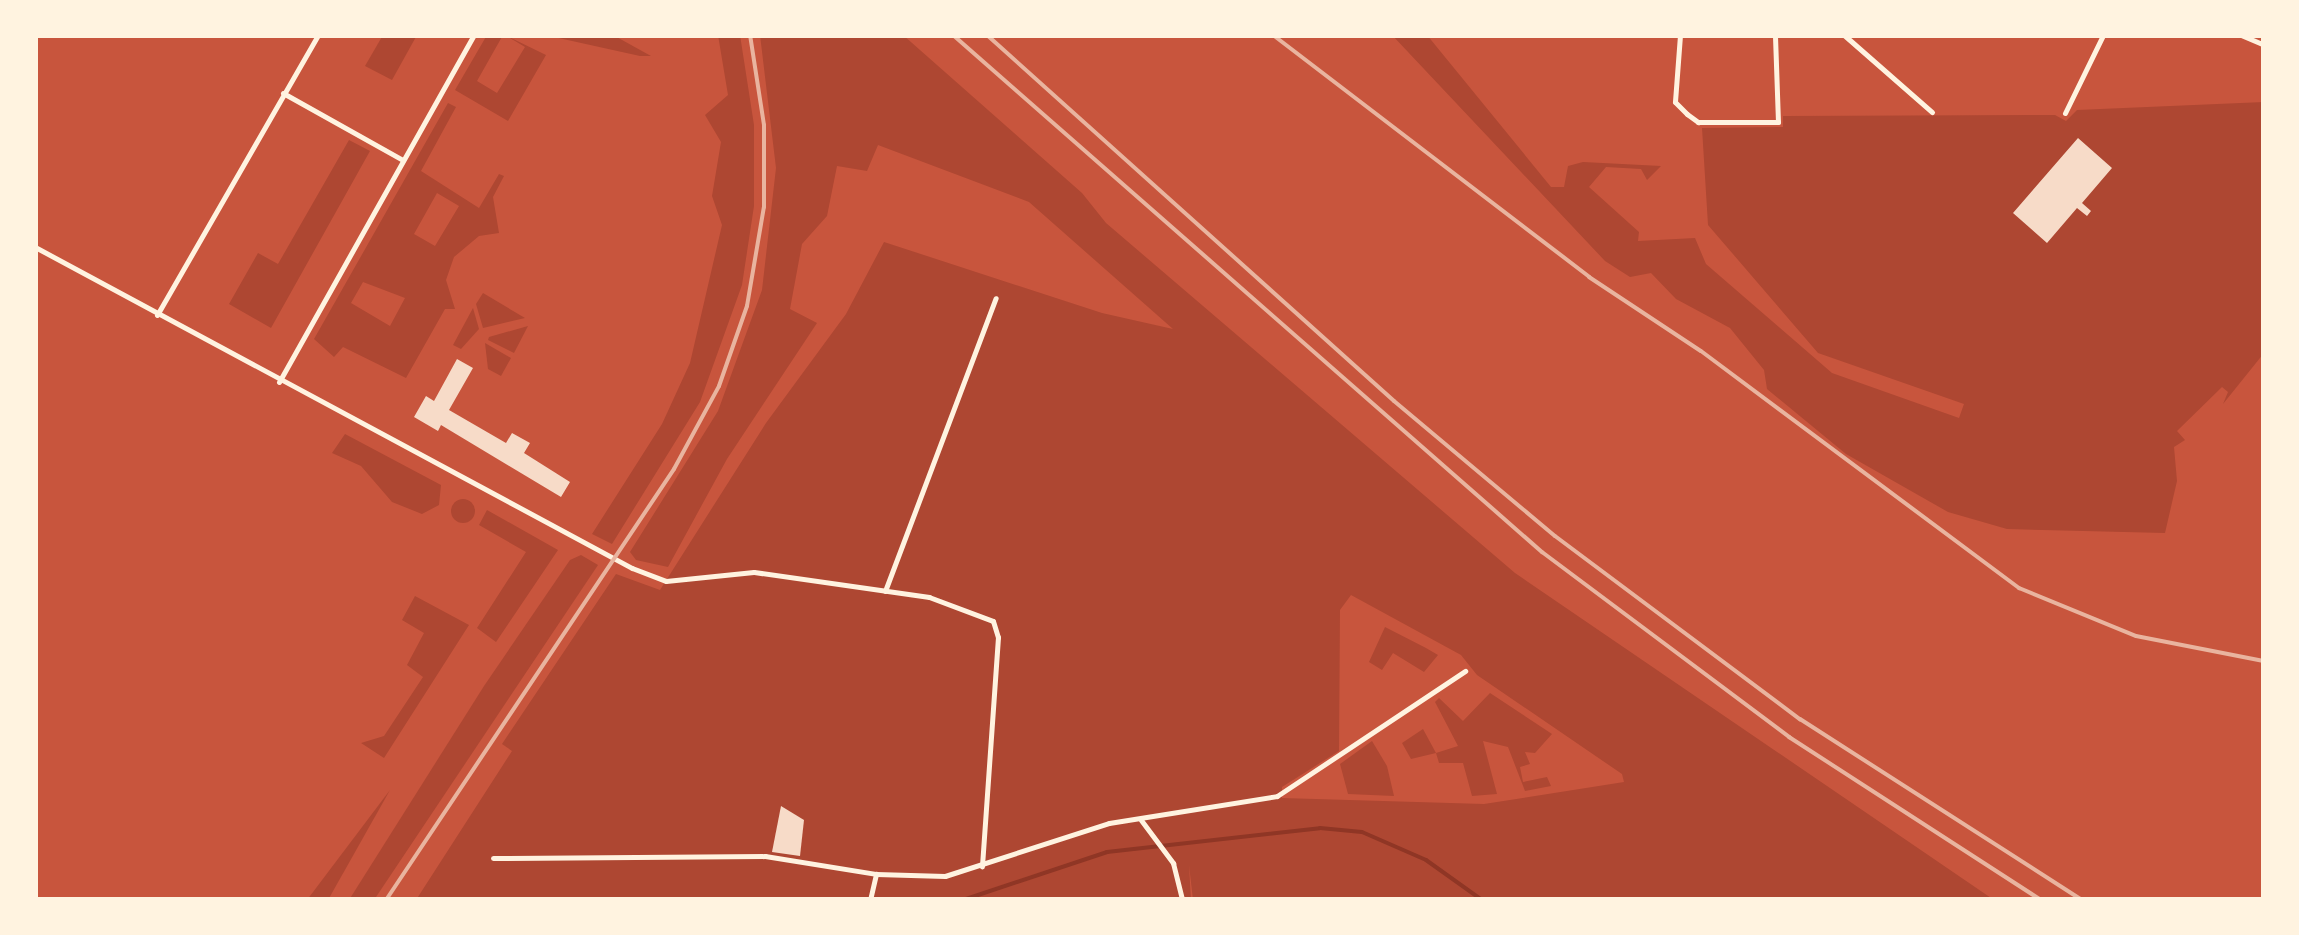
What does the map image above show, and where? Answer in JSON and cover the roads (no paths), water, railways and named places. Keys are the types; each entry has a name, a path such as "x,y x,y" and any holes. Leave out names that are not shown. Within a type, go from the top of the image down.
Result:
{"street":[{"path":"157,315 318,35"},
{"path":"279,382 474,35"},
{"path":"1680,35 1681,62 1674,102 1698,122 1778,122 1775,35"},
{"path":"1844,35 1932,112"},
{"path":"2066,113 2103,35"},
{"path":"2241,35 2264,45"},
{"path":"283,93 403,161"},
{"path":"35,247 279,382 632,568 666,581 754,572 886,591 958,605 993,620 998,638 982,866"},
{"path":"886,591 996,298"},
{"path":"494,858 765,856 926,878 982,866 1098,826 1276,796 1465,671"},
{"path":"1141,820 1166,851 1182,900"},
{"path":"870,900 876,874"}],"waterway":[{"path":"963,900 1107,852 1320,828 1362,832 1426,860 1482,900"}],"railway":[{"path":"386,900 674,469 719,386 747,306 764,207 764,125 750,35"},
{"path":"953,35 1542,552 1789,737 2041,900"},
{"path":"987,35 1394,401 1555,536 1800,719 2082,900"},
{"path":"1273,35 1589,277 1701,351 2019,588 2136,636 2264,661"}]}
